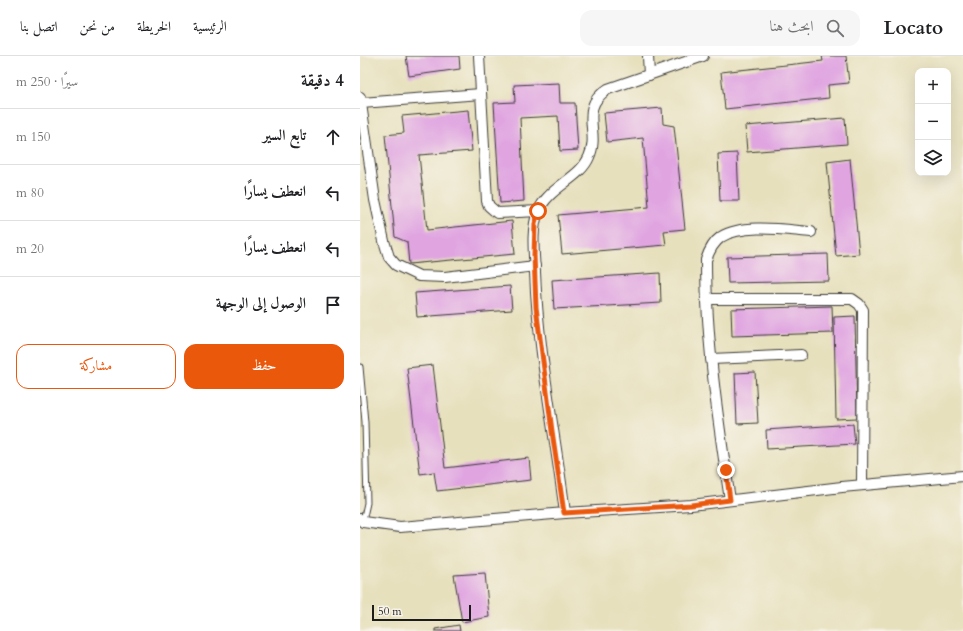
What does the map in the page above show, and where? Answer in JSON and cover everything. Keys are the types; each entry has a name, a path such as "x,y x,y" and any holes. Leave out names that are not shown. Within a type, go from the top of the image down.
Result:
{"street":[{"path":"479,56 487,201 489,206 497,213 538,211"},
{"path":"648,56 648,75"},
{"path":"564,513 536,307 535,224 538,211 550,193 588,161 593,146 591,108 599,95 608,89 704,56"},
{"path":"481,94 360,100 375,200 389,257 396,265 419,276 445,277 535,266"},
{"path":"730,500 721,445 711,359 706,299 706,260 709,250 720,237 736,230 770,229 811,232"},
{"path":"706,299 826,298 852,299 859,304 863,310 862,485"},
{"path":"711,359 801,355"},
{"path":"361,521 400,527 564,513 691,505 862,485 963,476"}],"lane":[{"path":"360,367 365,422 367,503 361,521"}],"building":[{"path":"406,56 459,56 460,69 409,76"},
{"path":"822,56 846,56 849,83 828,85 829,98 725,109 721,72 823,61"},
{"path":"559,83 560,103 575,103 578,150 560,151 558,116 520,118 524,201 500,203 494,103 515,102 514,85"},
{"path":"662,108 663,124 674,126 685,229 664,231 666,245 562,254 558,215 649,207 643,138 607,142 604,113"},
{"path":"468,110 472,151 419,155 427,230 512,221 515,254 409,264 407,242 395,237 385,135 404,133 402,116"},
{"path":"845,118 847,144 747,152 745,126"},
{"path":"737,153 739,201 720,201 718,154"},
{"path":"850,159 859,254 836,256 827,162"},
{"path":"828,254 829,281 728,283 727,257"},
{"path":"660,273 661,303 554,309 552,280"},
{"path":"510,286 512,310 417,317 415,293"},
{"path":"832,306 833,333 732,336 731,309"},
{"path":"855,316 857,418 836,419 834,317"},
{"path":"433,365 445,468 529,458 531,480 437,491 434,472 420,474 407,368"},
{"path":"755,372 758,423 737,424 735,373"},
{"path":"853,424 855,444 767,449 766,430"},
{"path":"485,573 489,617 462,622 454,575"},
{"path":"459,625 460,631 435,631 435,629"}],"route":[{"path":"538,211 535,224 534,255 536,307 564,513 691,505 730,500 726,470"}]}
